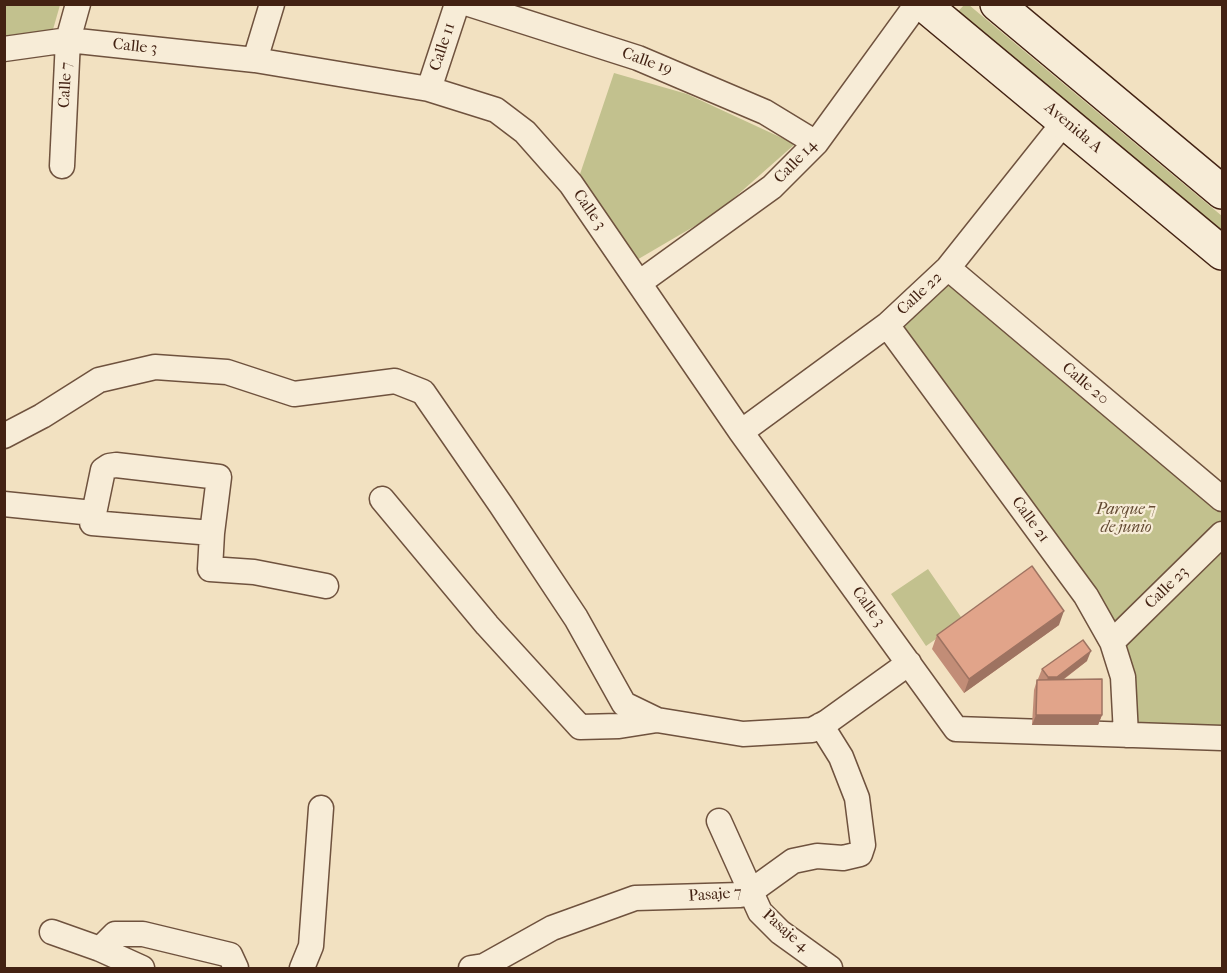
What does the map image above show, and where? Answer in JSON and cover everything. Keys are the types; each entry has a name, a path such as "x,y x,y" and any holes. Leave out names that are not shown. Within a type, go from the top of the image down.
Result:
{"main road":[{"name":"Avenida A","path":"923,4 1222,253"},
{"path":"997,4 1222,192"}],"street":[{"name":"Calle 7","path":"62,166 68,40 78,4"},
{"path":"255,60 272,4"},
{"name":"Calle 11","path":"429,88 457,4"},
{"name":"Calle 19","path":"469,4 657,65 765,112 816,143"},
{"name":"Calle 14","path":"639,283 772,187 816,143 917,4"},
{"name":"Calle 3","path":"4,49 68,40 255,60 429,88 496,110 525,132 571,184 741,432 956,729 1126,735"},
{"name":"Calle 22","path":"741,432 887,325 948,268 1065,121"},
{"name":"Calle 20","path":"948,268 1222,499"},
{"name":"Calle 21","path":"887,325 1086,596 1112,642 1123,677 1126,735"},
{"path":"4,436 42,417 99,381 154,367 227,372 294,394 395,381 423,392 576,618 624,704 657,720 743,734 812,730 909,663"},
{"path":"212,533 92,523 103,470 116,465 219,477 210,569 254,572 326,586"},
{"path":"382,499 487,625 580,727 619,726 657,720"},
{"path":"4,504 93,513"},
{"name":"Calle 23","path":"1112,642 1222,534"},
{"name":"Pasaje 7","path":"471,969 484,966 552,928 635,898 740,895 750,892 793,861 817,856 843,858 860,854 863,845 857,798 842,757 821,725"},
{"path":"1126,735 1222,738"},
{"path":"302,969 310,946 321,808"},
{"name":"Pasaje 4","path":"719,821 760,912 780,932 830,969"},
{"path":"52,932 100,949 142,969"},
{"path":"100,949 116,934 143,934 230,955 236,969"}],"green space":[{"path":"4,5 60,5 52,33 5,39"},
{"path":"964,5 969,5 1222,216 1222,244 952,18"},
{"path":"614,73 687,94 795,144 717,213 635,261 578,180"},
{"name":"Parque 7 de junio","path":"951,281 1222,511 1222,524 1117,627 901,329"},
{"path":"1222,547 1222,729 1138,727 1135,672 1124,640"},
{"path":"928,569 963,620 926,646 891,594"}],"building":[{"path":"1032,566 1064,611 969,679 937,635"},
{"path":"1083,640 1091,651 1057,677 1048,677 1042,669"},
{"path":"1102,679 1102,715 1036,715 1037,680"}]}
